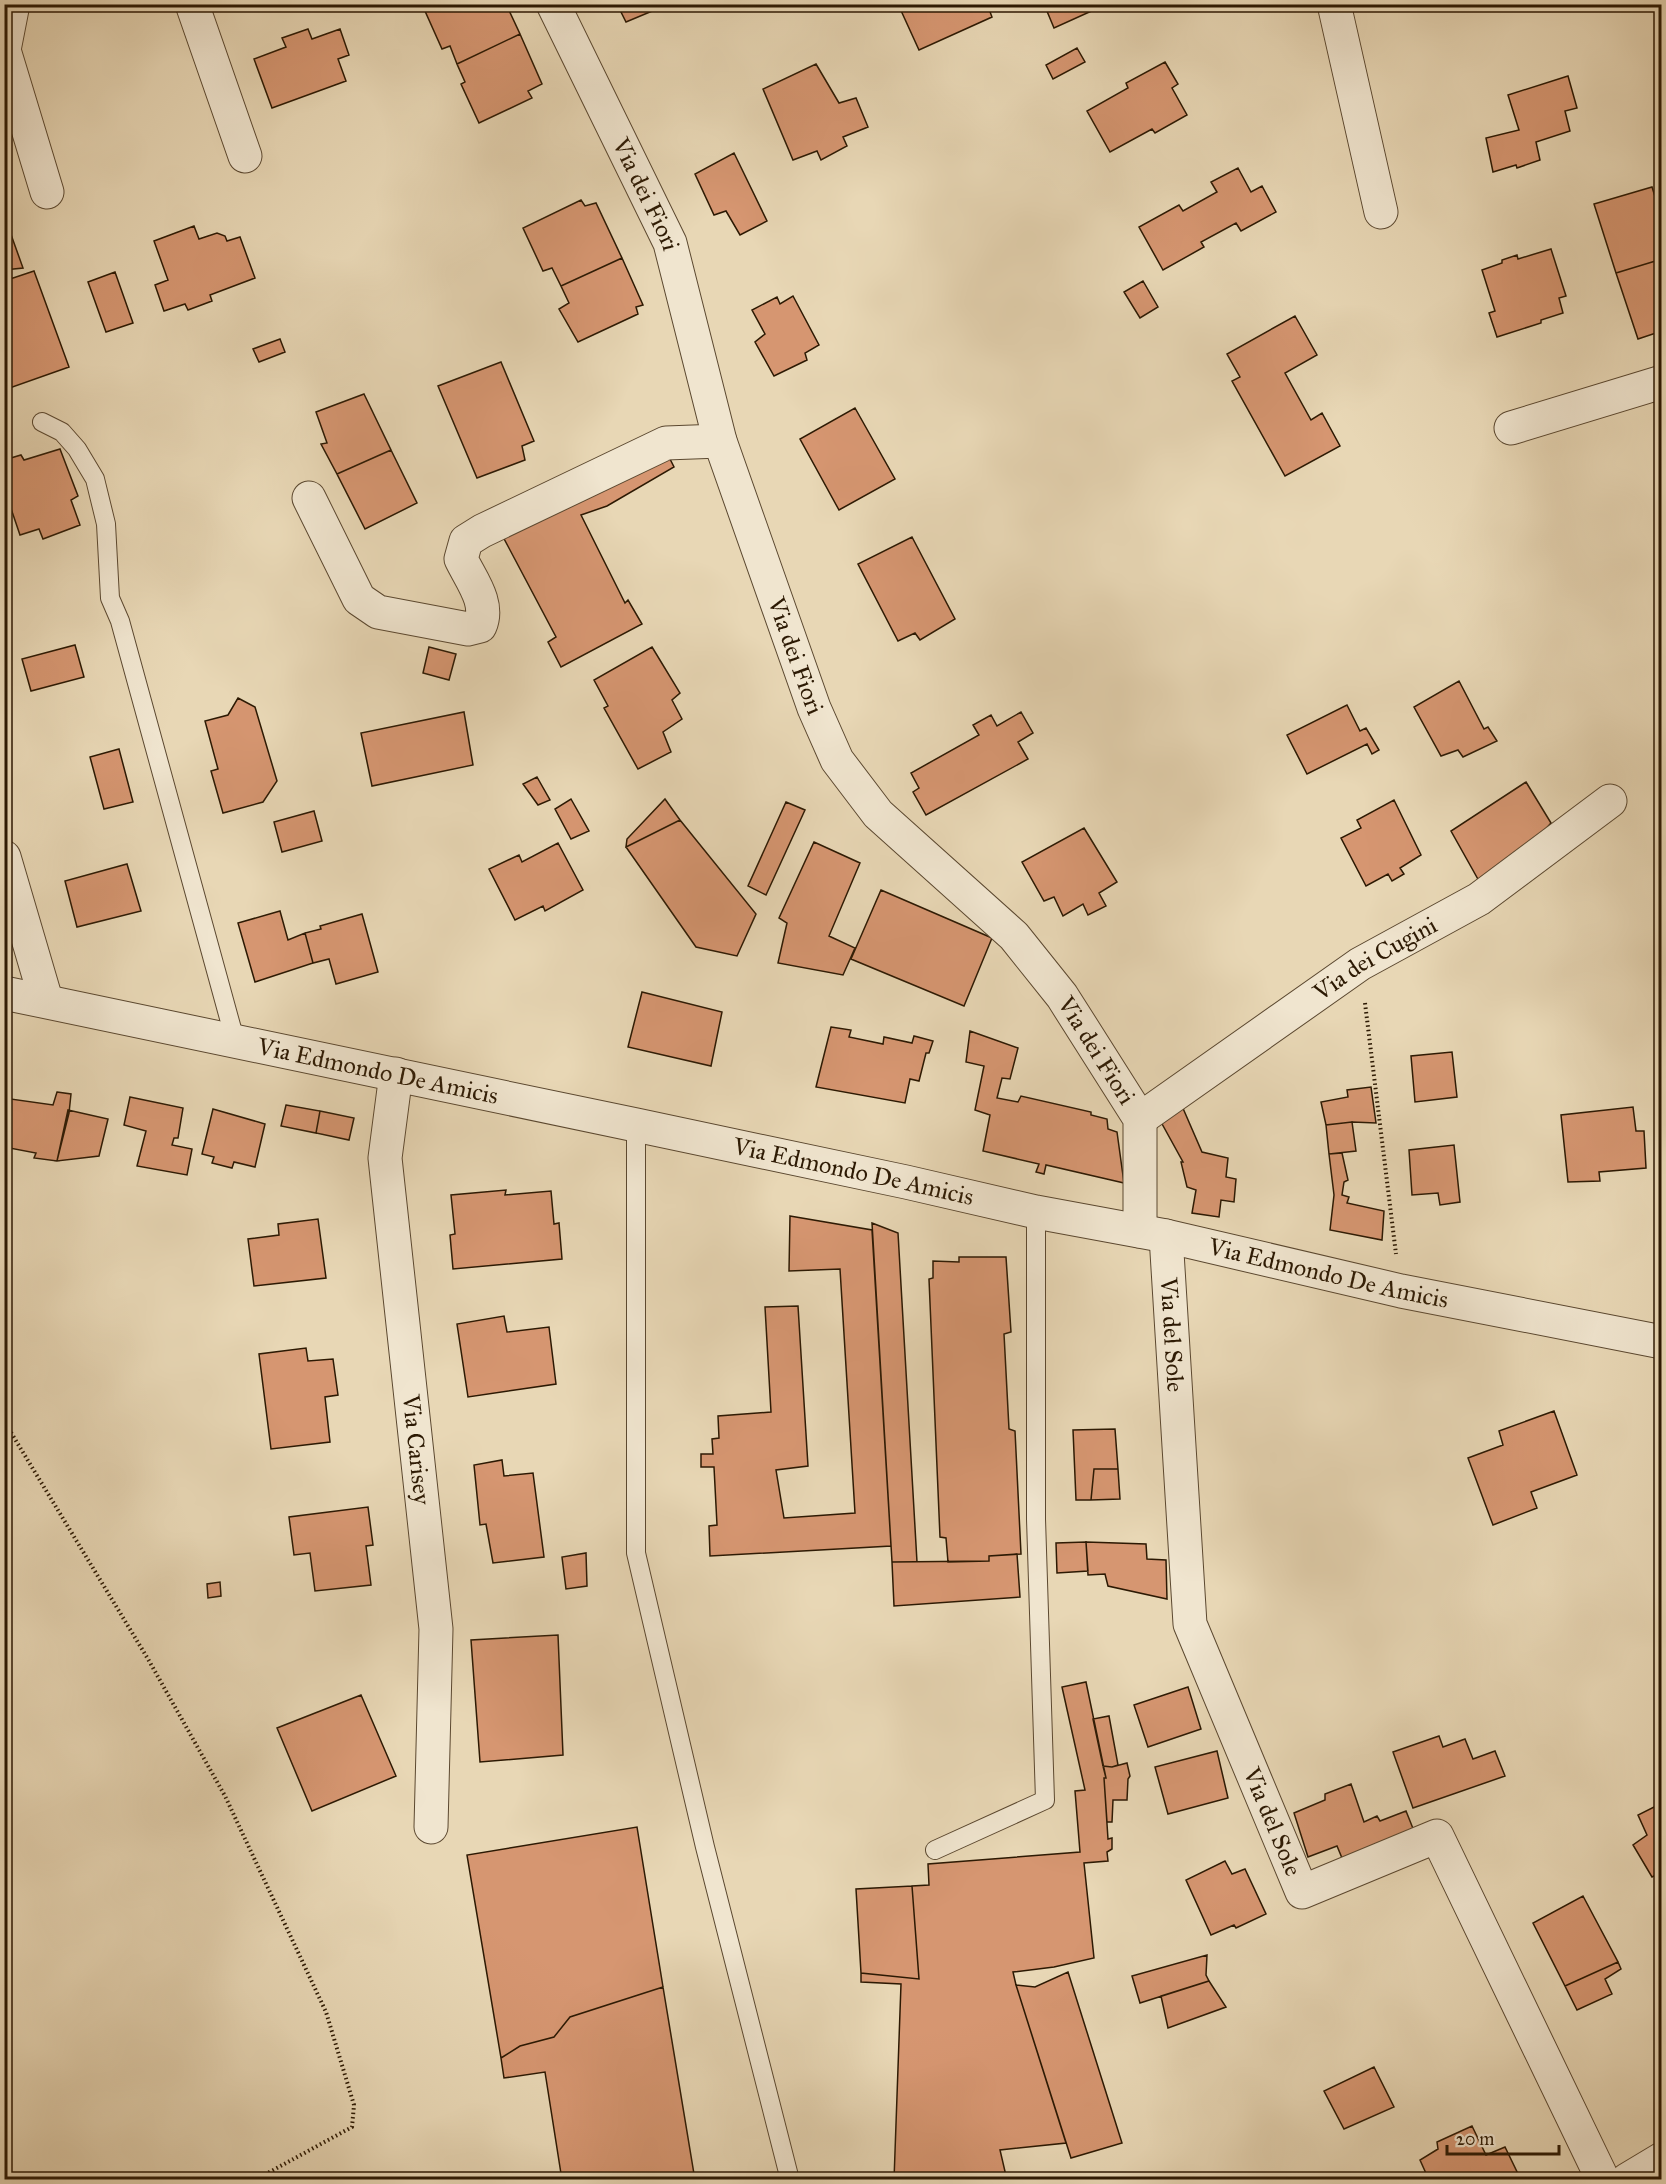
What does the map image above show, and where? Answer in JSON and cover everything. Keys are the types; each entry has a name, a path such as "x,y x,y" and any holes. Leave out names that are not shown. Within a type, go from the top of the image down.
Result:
{"street":[{"path":"13,4 4,50 47,192"},
{"path":"192,4 245,156"},
{"name":"Via dei Fiori","path":"554,4 669,243 720,441 814,708 837,760 878,814 1014,936 1062,996 1140,1119 1153,1234"},
{"path":"1335,4 1381,212"},
{"path":"1511,428 1662,382"},
{"path":"309,498 359,599 378,612 468,629 480,626 485,615 482,600 461,559 466,541 482,531 666,443 720,441"},
{"name":"Via dei Cugini","path":"1140,1119 1360,964 1479,899 1610,801"},
{"path":"4,857 46,1000"},
{"name":"Via Edmondo De Amicis","path":"4,993 906,1182 1036,1212 1153,1234 1401,1291 1662,1342"},
{"name":"Via Carisey","path":"396,1074 386,1158 436,1629 431,1827"},
{"name":"Via del Sole","path":"1153,1234 1190,1624 1302,1892 1437,1836 1604,2180"},
{"path":"1628,2180 1662,2159"}],"lane":[{"path":"42,422 62,432 77,449 95,479 106,524 110,598 120,621 235,1040"},
{"path":"636,1125 636,1553 705,1847 790,2180"},
{"path":"935,1850 1045,1800 1036,1519 1036,1212"}],"path":[{"path":"1360,964 1401,1291"},
{"path":"4,1421 148,1659 225,1796 326,2012 354,2105 352,2127 255,2180"}],"building":[{"path":"439,4 506,4 520,34 457,64 450,46 442,49 425,11"},
{"path":"617,4 669,4 626,22"},
{"path":"898,4 987,4 992,17 919,50"},
{"path":"1044,4 1107,4 1054,28"},
{"path":"308,29 312,39 340,29 349,55 338,59 346,81 272,108 254,59 286,47 282,38"},
{"path":"520,34 542,84 528,91 532,98 479,123 461,84 465,82 457,64"},
{"path":"1077,48 1085,62 1053,79 1046,65"},
{"path":"1165,62 1178,84 1172,88 1187,115 1155,133 1152,129 1110,152 1087,111 1128,88 1126,83"},
{"path":"816,64 839,103 856,98 868,127 843,137 847,146 821,160 817,151 793,160 763,89"},
{"path":"1568,76 1577,108 1565,111 1570,131 1536,142 1540,160 1517,168 1516,165 1493,172 1486,138 1519,130 1508,95"},
{"path":"734,153 767,221 740,235 726,211 714,215 695,174"},
{"path":"1238,168 1251,192 1262,186 1276,212 1241,231 1236,223 1201,242 1204,247 1163,270 1139,227 1179,205 1183,211 1217,192 1211,182"},
{"path":"1652,187 1662,219 1662,259 1616,273 1594,204"},
{"path":"581,200 585,206 596,203 622,258 561,286 552,268 543,271 523,228"},
{"path":"4,215 23,268 4,270"},
{"path":"194,226 199,239 217,233 225,236 227,241 240,237 255,278 210,295 212,301 188,310 185,304 164,311 155,285 168,280 154,241"},
{"path":"1551,249 1566,296 1559,298 1563,313 1541,320 1541,323 1497,337 1489,313 1495,311 1482,270 1517,255 1518,259"},
{"path":"622,258 643,305 636,307 638,314 578,342 559,309 569,303 561,286"},
{"path":"1662,259 1662,331 1638,339 1616,273"},
{"path":"34,271 69,367 4,390 4,281"},
{"path":"115,272 133,323 106,332 88,282"},
{"path":"1143,281 1158,307 1140,318 1124,292"},
{"path":"793,296 819,345 805,353 807,360 774,376 755,342 765,334 752,310 777,297 780,304"},
{"path":"1295,316 1317,355 1285,373 1311,420 1322,413 1340,446 1285,476 1232,381 1240,377 1227,354"},
{"path":"280,339 285,352 259,362 253,349"},
{"path":"501,362 534,441 522,446 525,460 477,478 438,386"},
{"path":"364,394 391,450 337,474 321,444 327,443 316,412"},
{"path":"855,408 895,479 839,510 800,439"},
{"path":"60,449 78,496 71,500 80,525 43,539 39,529 20,535 4,488 4,460 21,455 24,460"},
{"path":"665,449 674,467 607,506 581,515 625,603 628,600 642,624 561,667 548,642 556,637 501,533"},
{"path":"391,450 417,503 365,529 337,474"},
{"path":"912,537 955,619 920,640 915,633 898,641 858,564"},
{"path":"75,645 84,677 31,691 22,659"},
{"path":"429,647 456,654 449,680 423,673"},
{"path":"652,647 680,693 672,700 682,719 663,732 671,752 638,769 604,708 608,706 594,680"},
{"path":"1459,681 1484,729 1488,727 1497,741 1463,757 1458,750 1441,756 1414,707"},
{"path":"238,698 255,707 277,781 263,802 223,813 211,771 218,769 205,721 228,715"},
{"path":"1347,705 1360,731 1366,728 1379,750 1372,754 1367,744 1307,774 1287,735"},
{"path":"464,712 473,765 372,786 361,733"},
{"path":"1021,712 1033,733 1018,742 1028,759 926,815 913,792 919,788 911,773 979,735 973,725 991,715 997,726"},
{"path":"119,749 133,802 104,809 90,757"},
{"path":"537,777 550,800 538,805 523,784"},
{"path":"1526,782 1551,823 1530,847 1479,881 1451,831"},
{"path":"571,799 589,831 571,839 555,809"},
{"path":"665,799 680,820 626,847 627,839"},
{"path":"1394,800 1421,855 1400,868 1404,874 1392,881 1388,874 1366,886 1341,838 1361,828 1357,820"},
{"path":"786,802 805,810 766,895 748,886"},
{"path":"314,811 322,841 282,852 274,822"},
{"path":"680,820 756,914 737,956 696,947 626,847"},
{"path":"1084,828 1117,882 1099,893 1106,906 1088,915 1083,904 1063,916 1054,897 1044,901 1022,862"},
{"path":"814,842 860,863 829,936 855,948 843,975 778,963 787,923 779,918"},
{"path":"558,843 583,890 545,911 543,906 515,920 489,869 519,855 522,862"},
{"path":"127,864 141,911 77,927 65,881"},
{"path":"881,890 992,938 964,1006 851,959"},
{"path":"280,911 288,940 305,933 313,963 255,982 238,923"},
{"path":"362,914 378,972 336,984 329,959 313,963 305,933 321,929 320,926"},
{"path":"642,992 722,1012 711,1066 628,1047"},
{"path":"831,1027 851,1030 849,1037 883,1044 884,1037 912,1043 914,1036 933,1041 929,1053 926,1053 919,1081 910,1079 905,1103 816,1087"},
{"path":"970,1031 1018,1048 1010,1079 1002,1078 997,1098 1018,1102 1021,1096 1091,1112 1091,1115 1107,1119 1108,1129 1117,1132 1124,1183 1046,1165 1044,1174 1036,1172 1039,1164 983,1151 990,1115 975,1110 984,1066 966,1062"},
{"path":"1452,1052 1457,1097 1415,1102 1411,1056"},
{"path":"1371,1087 1376,1123 1352,1122 1326,1125 1321,1102 1348,1097 1347,1090"},
{"path":"57,1092 71,1094 69,1113 57,1161 34,1158 36,1153 4,1147 4,1098 53,1105"},
{"path":"130,1097 183,1108 178,1138 174,1138 172,1145 192,1149 187,1175 137,1166 146,1131 124,1125"},
{"path":"286,1105 320,1111 316,1133 281,1126"},
{"path":"1182,1106 1202,1152 1228,1158 1226,1177 1236,1179 1234,1202 1221,1200 1219,1217 1192,1213 1196,1190 1187,1187 1181,1162 1183,1162 1161,1122"},
{"path":"1633,1107 1636,1131 1644,1131 1646,1168 1599,1172 1600,1181 1568,1182 1561,1115"},
{"path":"213,1109 265,1124 255,1167 234,1162 232,1168 212,1163 214,1157 202,1154"},
{"path":"68,1110 108,1119 99,1156 57,1161"},
{"path":"320,1111 354,1118 349,1140 316,1133"},
{"path":"1352,1122 1356,1151 1329,1154 1326,1125"},
{"path":"1454,1145 1460,1202 1440,1205 1438,1193 1412,1195 1409,1150"},
{"path":"1342,1153 1348,1180 1344,1182 1342,1195 1349,1197 1347,1203 1384,1211 1382,1240 1330,1230 1334,1195 1329,1154"},
{"path":"506,1190 505,1195 551,1191 554,1224 559,1223 562,1259 453,1269 450,1235 455,1234 451,1195"},
{"path":"790,1216 872,1230 891,1546 710,1556 709,1526 717,1525 714,1467 701,1467 701,1454 713,1454 712,1439 719,1438 718,1416 771,1412 765,1307 798,1306 808,1466 776,1470 784,1518 855,1513 840,1269 789,1271"},
{"path":"318,1219 326,1278 254,1286 248,1239 279,1235 278,1224"},
{"path":"872,1223 898,1233 917,1562 892,1562"},
{"path":"959,1257 1006,1257 1011,1332 1004,1334 1009,1429 1015,1431 1021,1554 989,1556 989,1561 948,1562 946,1538 940,1537 929,1279 933,1278 933,1261 959,1262"},
{"path":"504,1316 507,1332 549,1327 556,1384 468,1397 457,1324"},
{"path":"306,1348 308,1361 333,1359 338,1395 325,1397 330,1442 271,1449 259,1354"},
{"path":"1554,1411 1577,1475 1531,1492 1537,1508 1493,1525 1468,1458 1503,1445 1499,1431"},
{"path":"1115,1429 1118,1469 1094,1469 1091,1500 1076,1500 1073,1430"},
{"path":"502,1460 504,1476 533,1473 544,1557 493,1563 486,1524 480,1525 474,1465"},
{"path":"1094,1469 1118,1469 1120,1499 1091,1500"},
{"path":"368,1507 373,1545 366,1546 371,1585 315,1591 310,1553 294,1555 289,1517"},
{"path":"1086,1542 1146,1544 1147,1559 1166,1560 1167,1599 1108,1586 1105,1574 1088,1575"},
{"path":"1086,1542 1088,1571 1057,1573 1056,1543"},
{"path":"586,1553 587,1586 566,1589 562,1557"},
{"path":"1017,1554 1020,1597 894,1606 892,1562 989,1561 989,1556"},
{"path":"220,1582 221,1596 208,1598 207,1584"},
{"path":"558,1635 563,1755 480,1762 471,1640"},
{"path":"1086,1682 1106,1778 1104,1778 1108,1839 1112,1838 1112,1849 1107,1852 1108,1861 1084,1863 1094,1958 1054,1967 1013,1972 1066,2143 1000,2150 1007,2180 894,2180 901,1984 861,1982 861,1973 919,1979 912,1886 929,1885 928,1864 1080,1852 1075,1791 1085,1790 1062,1687"},
{"path":"1188,1687 1201,1729 1148,1747 1134,1705"},
{"path":"361,1695 396,1776 312,1811 277,1728"},
{"path":"1109,1716 1118,1765 1112,1767 1103,1766 1093,1719"},
{"path":"1439,1736 1443,1747 1465,1739 1473,1759 1495,1751 1505,1776 1413,1808 1393,1752"},
{"path":"1217,1751 1228,1798 1168,1814 1155,1767"},
{"path":"1127,1763 1130,1776 1127,1800 1113,1800 1112,1822 1107,1822 1104,1778 1106,1778 1103,1766 1112,1767"},
{"path":"1351,1784 1364,1822 1377,1816 1380,1821 1406,1811 1414,1831 1342,1858 1337,1846 1308,1857 1294,1813 1325,1800 1325,1794"},
{"path":"1662,1803 1662,1872 1652,1877 1633,1845 1647,1835 1638,1815"},
{"path":"637,1827 663,1987 570,2017 554,2037 520,2046 501,2058 467,1855"},
{"path":"1225,1861 1232,1874 1245,1869 1266,1914 1236,1928 1234,1925 1211,1935 1186,1880"},
{"path":"912,1886 919,1979 861,1973 856,1889"},
{"path":"1583,1896 1618,1962 1565,1986 1533,1923"},
{"path":"1207,1955 1206,1975 1209,1981 1140,2003 1132,1976"},
{"path":"1618,1962 1621,1969 1605,1979 1612,1994 1577,2010 1565,1986"},
{"path":"1068,1972 1122,2143 1071,2158 1016,1985 1035,1987"},
{"path":"1209,1981 1226,2007 1168,2028 1161,1996"},
{"path":"663,1987 695,2180 609,2180 608,2175 580,2180 562,2180 545,2072 504,2078 501,2058 520,2046 554,2037 570,2017"},
{"path":"1374,2067 1394,2107 1344,2129 1324,2091"},
{"path":"1472,2126 1486,2155 1505,2147 1521,2180 1429,2180 1420,2160 1438,2149 1437,2142"}]}
